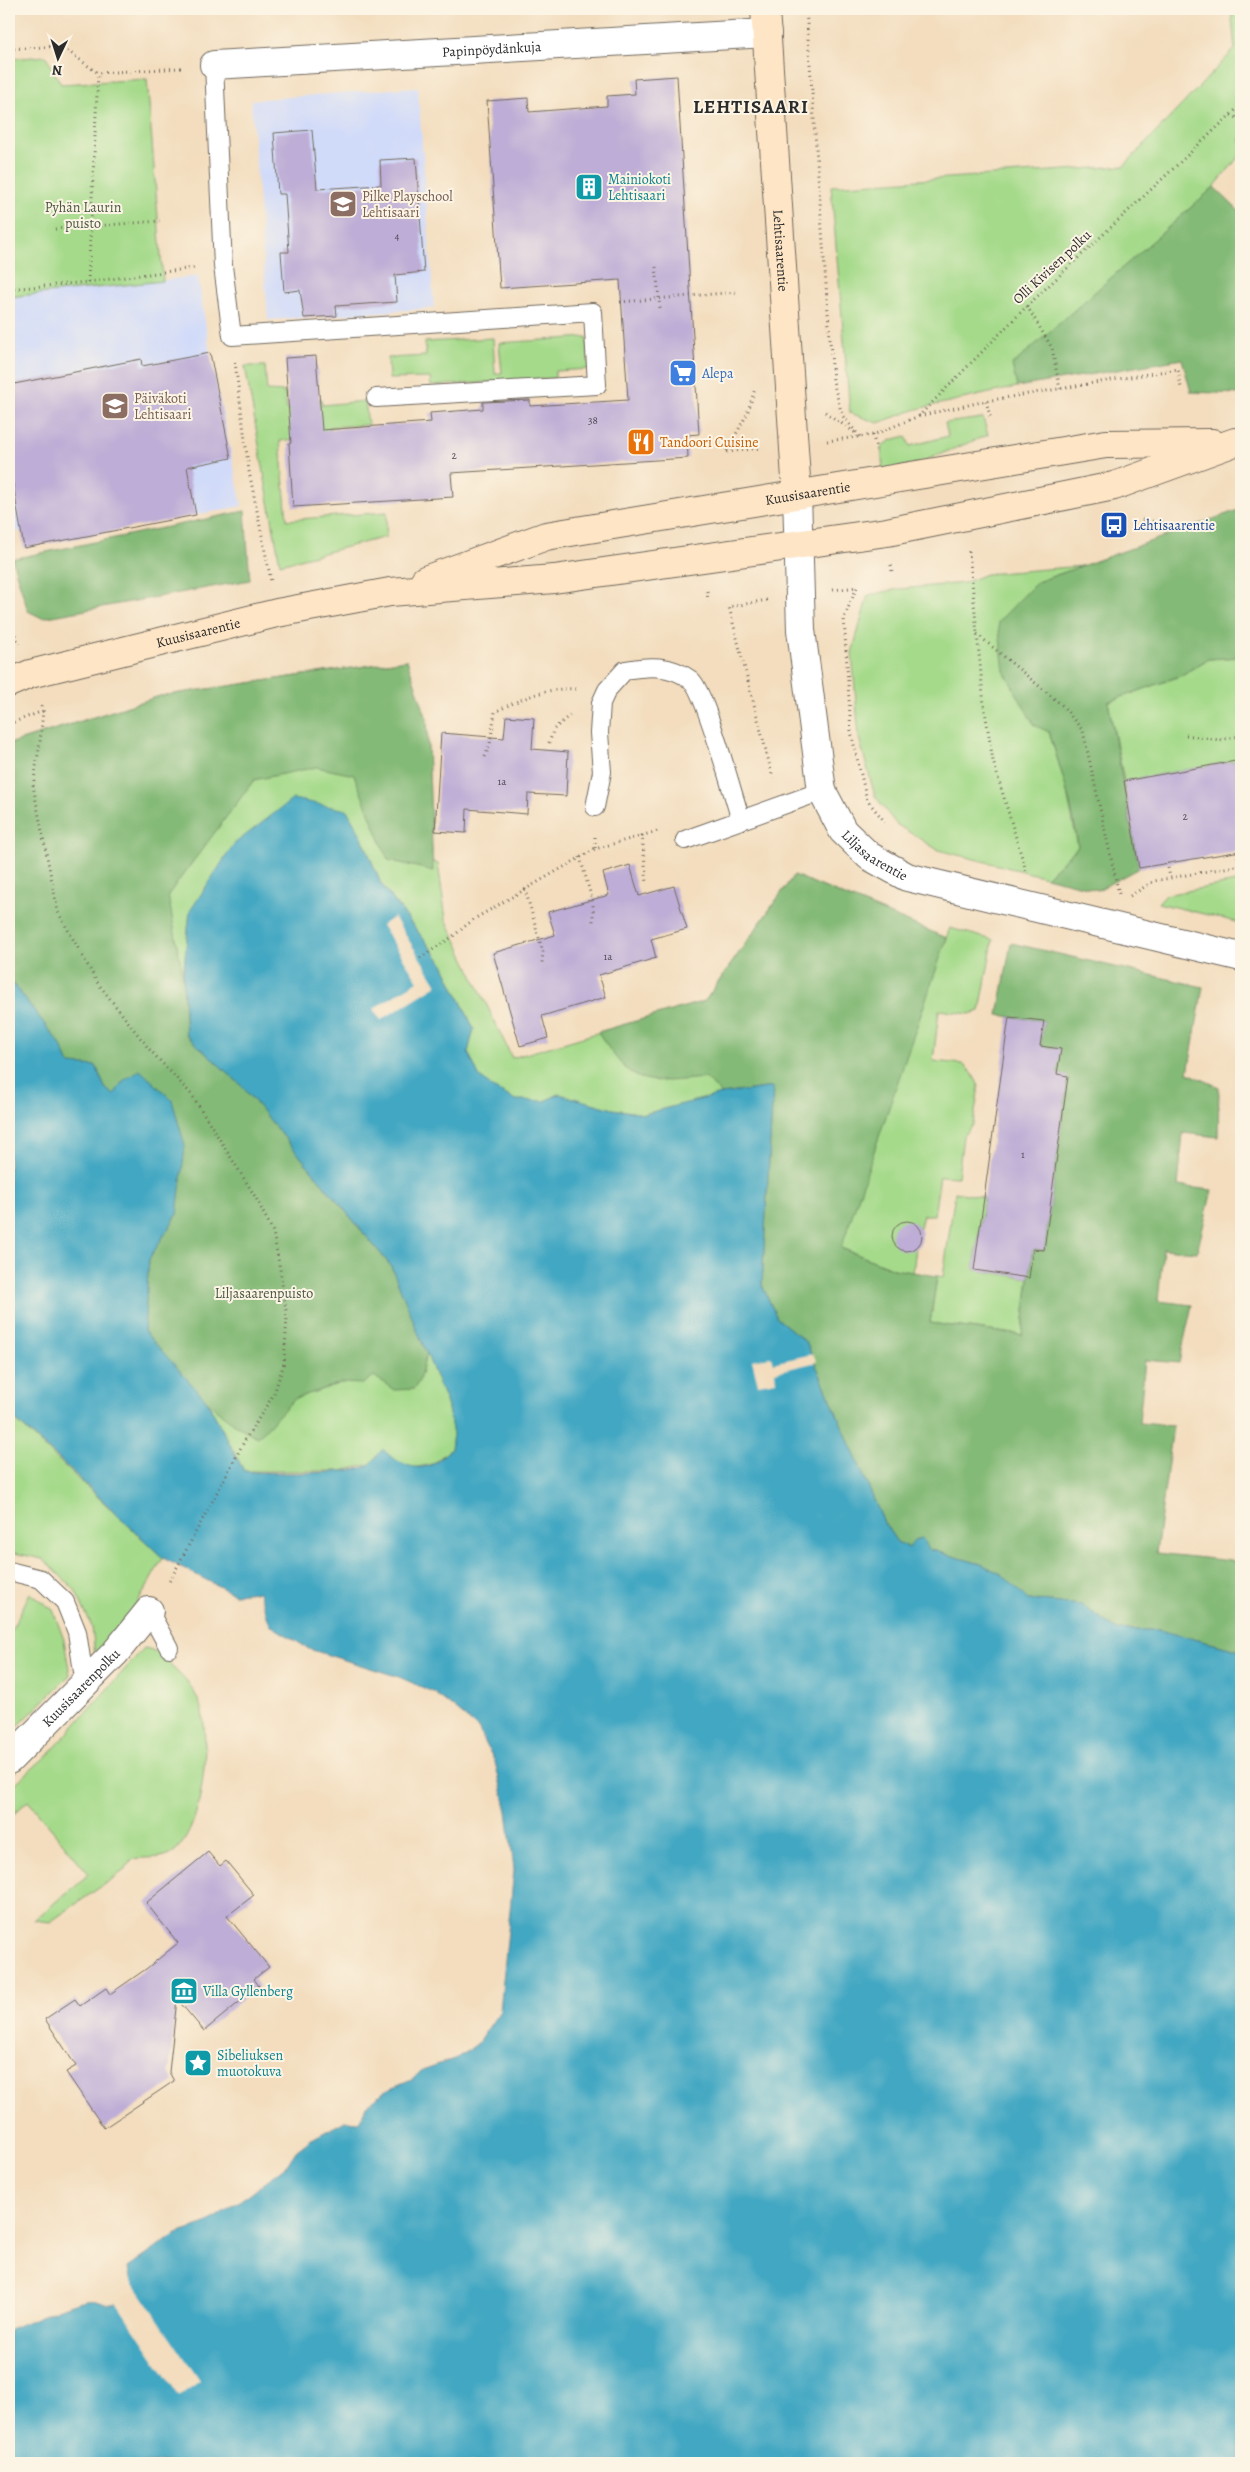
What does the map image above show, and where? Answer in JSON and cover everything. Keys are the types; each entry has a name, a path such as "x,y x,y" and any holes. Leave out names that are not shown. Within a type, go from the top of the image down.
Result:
{"main road":[{"name":"Lehtisaarentie","path":"766,21 797,494"},
{"name":"Kuusisaarentie","path":"390,592 546,536 1106,444 1238,442"},
{"name":"Kuusisaarentie","path":"9,683 30,674 277,613 390,592 554,579 887,532 1114,486 1238,442"}],"street":[{"name":"Papinpöydänkuja","path":"214,65 766,21"},
{"name":"Liljasaarentie","path":"797,494 801,630 822,791 843,831 869,856 907,877 1241,958"},
{"name":"Kuusisaarenpolku","path":"9,1760 115,1653 149,1611"}],"lane":[{"path":"214,65 223,266 232,336 593,312 597,384 376,398"},
{"path":"595,807 602,772 599,733 601,703 607,690 625,670 650,666 668,668 692,680 705,705 741,820"},
{"path":"685,840 822,791"},
{"path":"9,1571 40,1579 65,1602 77,1632 85,1684"},
{"path":"149,1611 169,1648"}],"path":[{"path":"806,9 833,381 842,415 861,438"},
{"path":"9,49 61,46 98,73 214,65"},
{"path":"88,282 98,73"},
{"name":"Olli Kivisen polku","path":"873,435 919,416 1027,306 1241,105"},
{"path":"1230,116 1241,120"},
{"path":"55,229 160,221"},
{"path":"9,289 223,266"},
{"path":"656,267 660,309"},
{"path":"619,302 737,292"},
{"path":"1027,306 1052,348 1060,389"},
{"path":"232,336 249,471 277,613"},
{"path":"919,416 986,401 1178,369 1181,388"},
{"path":"986,401 991,420"},
{"path":"1142,520 1164,523"},
{"path":"969,551 984,705 993,761 1026,872"},
{"path":"857,587 844,618 851,732 867,800 888,826"},
{"path":"9,621 17,639 9,639"},
{"path":"977,634 1063,706 1083,731 1120,902"},
{"path":"485,757 490,744 495,712 526,696 559,688 607,690"},
{"path":"9,724 43,711 33,786 58,912 97,982 149,1049 192,1095 256,1198 273,1232 287,1317 284,1363 274,1394 245,1440 167,1584"},
{"path":"1186,735 1219,740 1241,736"},
{"path":"420,958 452,937 474,919 595,849 660,830"},
{"path":"642,835 647,883"},
{"path":"1129,896 1154,881 1240,865 1237,852"},
{"path":"580,857 593,903 593,923"},
{"path":"1168,863 1170,878"},
{"path":"525,890 543,952 542,963"}],"shaded area":[{"name":"Pilke Playschool Lehtisaari","path":"418,87 434,308 268,320 251,100"},
{"name":"Päiväkoti Lehtisaari","path":"198,276 210,353 242,506 24,548 21,531 9,533 9,297 105,288"}],"green space":[{"path":"1231,9 1241,9 1241,154 1214,187 1013,365 1017,387 917,409 878,423 850,413 831,186 1124,166 1235,49"},
{"name":"Pyhän Laurin puisto","path":"46,56 61,84 147,79 163,281 9,297 9,59"},
{"path":"1214,187 1241,213 1241,394 1191,392 1182,359 1017,387 1012,365"},
{"path":"587,337 589,369 555,371 555,378 431,386 430,378 389,379 388,358 426,356 425,342 493,338 495,374 502,373 499,343"},
{"path":"245,366 265,366 267,391 285,392 287,410 301,409 302,402 321,399 322,405 365,401 368,425 330,427 330,435 280,441 287,520 387,512 386,537 280,564"},
{"path":"983,418 988,435 916,464 883,470 881,448 891,440 906,436 910,446 948,436 945,423"},
{"path":"1241,509 1241,657 1208,659 1180,676 1108,702 1139,868 1098,890 1046,877 1078,847 1076,832 1066,789 1049,732 1034,725 1004,671 998,622 1037,582"},
{"path":"245,511 250,580 42,618 28,611 12,559"},
{"path":"1082,566 1037,582 1049,732 1065,783 1078,847 1046,877 938,850 896,824 875,796 859,738 852,653 868,595 899,589 964,583 986,574"},
{"path":"1241,657 1241,760 1124,781 1108,702 1180,676 1208,659"},
{"name":"Liljasaarenpuisto","path":"407,660 400,719 410,852 438,864 446,919 512,1058 705,1001 794,875 946,938 950,928 993,940 980,1011 969,1014 939,1010 933,1061 963,1064 972,1073 979,1086 973,1124 963,1136 958,1177 940,1176 934,1215 923,1215 919,1231 914,1224 905,1223 895,1231 894,1240 899,1248 908,1250 916,1247 913,1273 894,1269 841,1248 773,1087 722,1094 644,1114 613,1109 559,1094 545,1101 516,1100 494,1089 479,1076 468,1052 474,1029 443,964 381,884 361,835 190,911 183,976 391,1266 447,1404 453,1434 451,1449 432,1464 413,1468 392,1459 341,1471 244,1471 207,1401 144,1331 13,982 9,978 9,744 160,696"},
{"name":"Liljasaarenpuisto","path":"407,660 427,719 433,871 388,860 354,775 316,767 254,780 168,895 183,976 186,1035 241,1085 391,1266 427,1352 419,1381 414,1389 394,1390 374,1376 363,1384 341,1383 294,1399 258,1437 225,1417 210,1404 144,1331 149,1259 177,1215 123,1081 114,1096 105,1088 96,1066 69,1064 60,1044 9,978 9,744 160,696"},
{"path":"794,875 947,938 841,1248 894,1269 937,1276 930,1323 1022,1335 1033,1249 1044,1250 1068,1076 1057,1074 1060,1049 1040,1046 1044,1021 998,1015 1011,943 1203,987 1188,1073 1219,1087 1218,1137 1183,1133 1178,1186 1212,1190 1197,1252 1163,1249 1158,1301 1192,1305 1179,1363 1145,1360 1139,1423 1173,1426 1156,1553 1241,1562 1241,1651 1159,1630 1117,1630 1082,1605 1028,1600 1003,1575 981,1564 928,1549 909,1548 897,1542 884,1523 806,1342 777,1318 762,1285 773,1087 722,1094 705,1078 670,1081 643,1079 625,1067 598,1032 705,1001"},
{"path":"1241,881 1241,923 1158,903 1165,895"},
{"path":"955,1192 984,1197 974,1270 1029,1278 1022,1335 930,1323 937,1276 943,1277"},
{"path":"9,1414 163,1558 138,1602 95,1656 92,1627 75,1590 43,1559 9,1552"},
{"path":"30,1593 53,1610 64,1640 70,1675 9,1735 9,1635"},
{"path":"144,1648 159,1654 187,1682 197,1697 203,1717 205,1737 202,1785 190,1830 180,1846 168,1855 133,1859 125,1870 50,1922 34,1920 89,1874 28,1801 9,1818 9,1789 50,1753"}],"water":[{"path":"293,799 347,810 361,835 381,884 443,964 474,1029 468,1052 479,1076 494,1089 516,1100 545,1101 559,1094 613,1109 644,1114 722,1094 773,1087 762,1285 777,1318 806,1342 884,1523 897,1542 909,1548 914,1540 922,1538 928,1549 981,1564 1003,1575 1028,1600 1082,1605 1117,1630 1159,1630 1241,1651 1241,2463 9,2463 9,2329 78,2302 93,2299 110,2304 121,2300 129,2294 130,2278 128,2268 176,2234 206,2224 248,2195 287,2165 296,2151 310,2140 345,2121 359,2122 366,2106 385,2091 412,2080 422,2070 457,2058 477,2044 500,2011 514,1870 507,1811 495,1762 478,1728 435,1693 399,1677 309,1649 270,1625 259,1592 234,1594 163,1558 9,1414 9,978 60,1044 69,1064 96,1066 105,1088 114,1095 123,1081 140,1070 172,1100 185,1146 177,1215 149,1259 144,1331 207,1401 244,1471 307,1473 358,1469 369,1465 383,1449 399,1462 412,1467 419,1467 433,1464 451,1449 453,1434 447,1404 391,1266 241,1085 186,1035 183,976 190,911 234,844"}],"pier":[{"path":"394,917 437,985 381,1020 373,1009 418,981 382,925"},
{"path":"813,1354 817,1362 775,1372 776,1381 758,1384 752,1360 771,1357 773,1363"},
{"path":"130,2278 200,2381 179,2396 116,2302 126,2293"}],"building":[{"path":"677,76 699,434 687,435 688,458 451,473 453,497 293,507 285,358 316,356 322,430 431,422 430,413 483,409 483,402 530,400 530,406 628,400 620,280 500,288 487,101 528,98 529,112 607,106 607,96 635,94 634,79"},
{"name":"Pilke Playschool Lehtisaari","path":"312,130 317,189 381,185 380,160 416,158 424,272 395,275 397,302 336,306 337,316 304,318 300,290 284,292 281,252 289,252 285,194 278,194 274,133"},
{"name":"Päiväkoti Lehtisaari","path":"210,353 231,458 187,467 196,515 24,548 12,479 9,479 9,385 141,359 142,366"},
{"path":"506,716 534,718 532,749 568,752 566,796 528,794 527,814 467,809 466,833 435,831 441,733 504,738"},
{"path":"1241,760 1241,851 1139,868 1124,781"},
{"path":"630,865 639,896 674,886 687,929 651,939 656,958 599,975 606,997 542,1016 548,1038 520,1046 493,953 555,935 548,912 609,895 603,873"},
{"path":"1009,1017 1044,1021 1040,1046 1061,1049 1057,1074 1068,1076 1044,1250 1033,1249 1029,1278 974,1270"},
{"path":"907,1221 917,1226 922,1236 917,1246 907,1251 897,1246 892,1236 897,1226"},
{"name":"Villa Gyllenberg","path":"208,1852 220,1866 226,1861 254,1895 227,1916 269,1967 254,1979 259,1986 204,2031 177,1999 169,2072 174,2081 104,2128 66,2072 76,2066 45,2019 75,1999 80,2006 106,1988 110,1994 146,1969 178,1943 146,1903"}],"place":[{"name":"Mainiokoti Lehtisaari","path":"589,187"},
{"name":"Pilke Playschool Lehtisaari","path":"343,204"},
{"name":"Alepa","path":"683,373"},
{"name":"Päiväkoti Lehtisaari","path":"115,406"},
{"name":"Tandoori Cuisine","path":"641,442"},
{"name":"Lehtisaarentie","path":"1114,525"},
{"name":"Villa Gyllenberg","path":"184,1991"},
{"name":"Sibeliuksen muotokuva","path":"198,2063"}],"district":[{"name":"LEHTISAARI","path":"751,107"}]}
